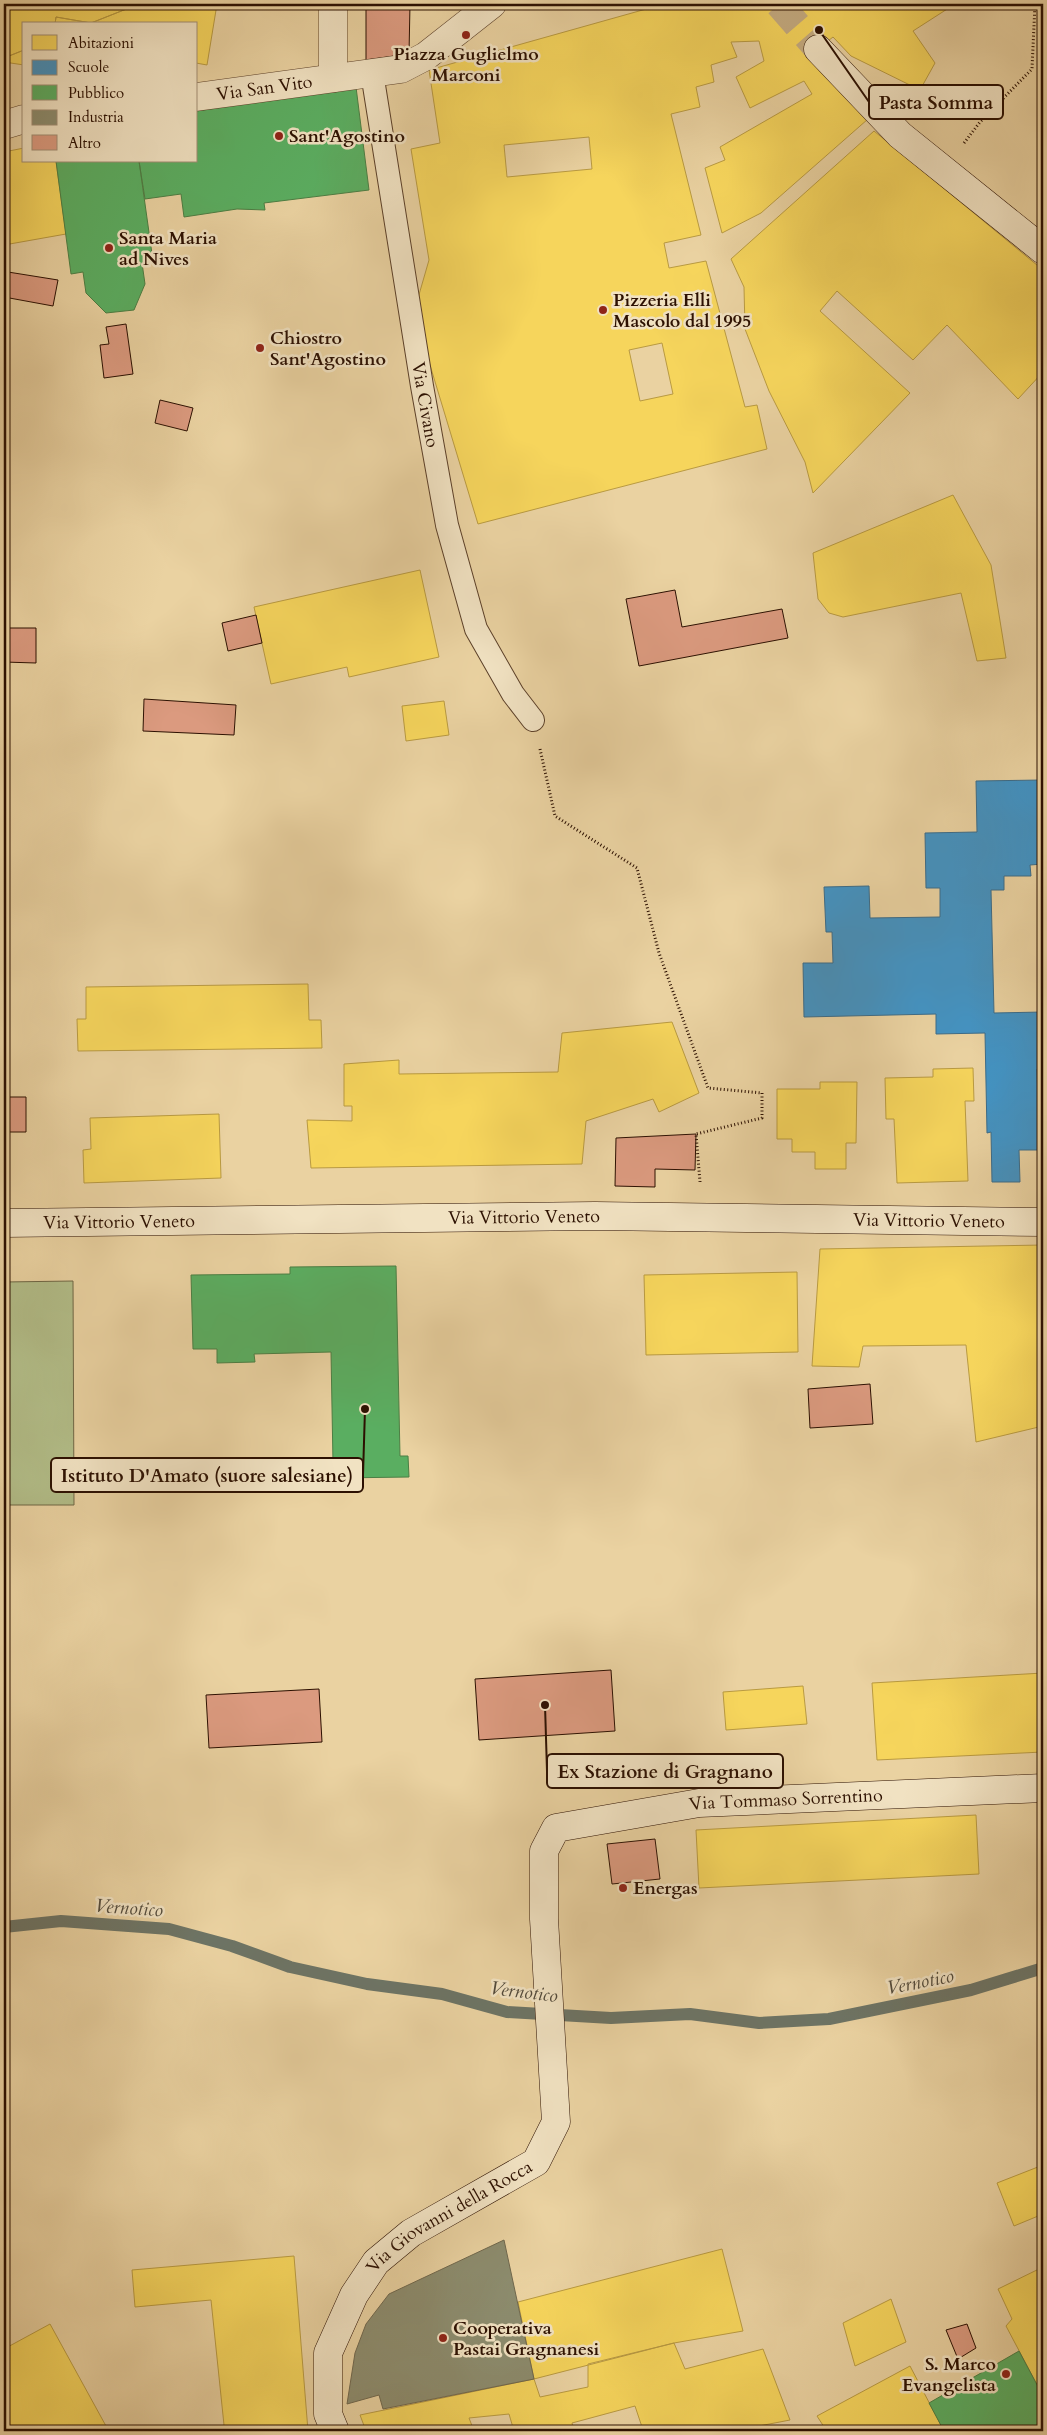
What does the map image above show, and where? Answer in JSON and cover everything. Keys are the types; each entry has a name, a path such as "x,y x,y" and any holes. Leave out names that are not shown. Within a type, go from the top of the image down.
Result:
{"street":[{"path":"332,78 333,4"},
{"name":"Via San Vito","path":"198,97 401,69 426,56 492,4"},
{"path":"818,49 900,134 1043,250"},
{"path":"4,125 22,120"},
{"name":"Via Vittorio Veneto","path":"4,1223 595,1216 1043,1222"},
{"name":"Via Tommaso Sorrentino","path":"544,1851 556,1828 699,1803 1043,1788"},
{"name":"Via Giovanni della Rocca","path":"335,2431 328,2414 328,2353 354,2296 376,2262 411,2234 536,2162 556,2122 544,1919 544,1851"}],"lane":[{"name":"Via Civano","path":"372,73 422,386 447,525 476,629 513,694 533,720"}],"path":[{"path":"944,170 980,122 1032,69 1035,4"},
{"path":"533,720 555,816 637,868 660,952 708,1088 762,1093 762,1118 696,1134 701,1218"}],"green space":[{"path":"73,1281 74,1505 4,1505 4,1282"}],"building: Abitazioni":[{"path":"4,4 139,4 94,22 56,17 55,22 22,22 22,51 4,58"},
{"path":"139,4 217,4 207,65 198,63 198,22 94,22"},
{"path":"664,4 955,4 913,31 935,63 920,90 851,56 833,37 814,52 868,119 761,213 722,233 705,168 725,160 720,147 812,94 804,81 750,108 736,77 764,61 759,41 731,42 737,57 711,65 714,82 696,87 700,107 671,114 701,235 664,243 669,268 706,261 745,407 757,405 767,449 478,524 414,312 429,260 411,149 440,143 429,70","holes":["589,137 592,169 507,177 504,145","662,343 673,394 640,401 629,350"]},
{"path":"56,17 85,22 55,22"},
{"path":"22,51 22,65 4,62 4,58"},
{"path":"874,131 1043,270 1043,372 1018,399 947,325 913,360 837,291 820,311 910,393 813,493 805,462 769,391 745,329 744,287 731,259"},
{"path":"22,148 22,162 56,162 66,234 4,245 4,152"},
{"path":"1043,489 1043,506 1039,505"},
{"path":"953,495 991,565 1006,658 977,661 961,593 843,617 829,613 818,599 813,553"},
{"path":"420,570 439,657 349,677 347,667 271,684 254,607"},
{"path":"444,701 449,735 406,741 402,706"},
{"path":"308,984 309,1020 321,1020 322,1048 78,1051 77,1019 86,1019 86,987"},
{"path":"672,1022 699,1093 659,1112 653,1099 586,1121 582,1164 311,1168 307,1120 352,1121 352,1106 344,1106 344,1064 399,1060 399,1074 558,1072 562,1033"},
{"path":"973,1068 974,1101 965,1101 968,1181 897,1183 894,1119 886,1119 885,1078 933,1077 933,1069"},
{"path":"820,1082 857,1082 856,1143 846,1143 846,1169 815,1169 815,1152 792,1152 792,1139 777,1139 777,1089 820,1089"},
{"path":"219,1114 221,1178 84,1183 83,1150 91,1149 90,1118"},
{"path":"1043,1245 1043,1426 976,1442 966,1345 863,1346 859,1367 812,1366 820,1249"},
{"path":"797,1272 798,1352 646,1355 644,1275"},
{"path":"1043,1673 1043,1752 877,1760 872,1683"},
{"path":"803,1686 807,1724 726,1730 723,1692"},
{"path":"976,1815 979,1874 699,1888 696,1830"},
{"path":"1043,2165 1043,2214 1014,2226 997,2183"},
{"path":"722,2249 743,2331 674,2343 534,2379 518,2302"},
{"path":"294,2256 308,2431 211,2431 224,2425 211,2300 135,2307 132,2270"},
{"path":"1043,2267 1043,2396 1006,2326 1012,2319 998,2289"},
{"path":"891,2299 906,2342 855,2366 843,2323"},
{"path":"50,2324 106,2426 95,2431 4,2431 4,2349"},
{"path":"674,2343 685,2369 763,2349 790,2420 754,2427 756,2431 636,2431 642,2427 635,2406 572,2423 574,2431 514,2431 509,2414 469,2418 474,2431 366,2431 360,2415 534,2379 540,2397 588,2387 588,2364"},
{"path":"910,2366 944,2431 858,2431 857,2429 837,2431 833,2427 826,2430 817,2416"}],"building: Scuole":[{"path":"1043,780 1043,864 1030,865 1031,876 1004,876 1004,890 991,890 994,1013 1043,1012 1043,1068 1037,1069 1039,1129 1043,1129 1043,1150 1019,1150 1020,1182 992,1182 991,1132 987,1133 985,1033 936,1034 936,1014 804,1017 803,963 833,963 832,932 826,932 824,887 869,886 870,918 940,917 940,888 926,888 925,833 977,832 976,781"}],"building: Pubblico":[{"name":"Sant'Agostino","path":"356,87 369,190 264,203 265,210 237,209 184,217 181,194 145,199 139,162 198,162 198,111"},
{"name":"Santa Maria ad Nives","path":"56,162 139,162 153,261 142,263 145,284 134,310 106,313 86,293 83,272 71,274"},
{"path":"396,1266 400,1456 408,1456 409,1477 338,1478 338,1462 333,1463 331,1352 254,1354 255,1362 217,1363 217,1349 193,1349 191,1275 290,1274 290,1267"},
{"name":"S. Marco Evangelista","path":"1019,2351 1043,2396 1043,2427 1036,2431 944,2431 929,2403"}],"building: Industria":[{"name":"Cooperativa Pastai Gragnanesi","path":"504,2240 534,2379 383,2409 379,2395 347,2404 355,2353 366,2324 389,2294"}],"building: Altro":[{"path":"366,4 410,4 409,54 366,60"},
{"path":"8,272 58,280 53,306 4,297"},
{"path":"126,324 133,374 104,378 100,345 109,344 106,327"},
{"path":"160,400 193,408 187,431 155,423"},
{"path":"675,590 682,627 782,609 788,638 639,666 626,599"},
{"path":"256,615 262,643 228,651 222,623"},
{"path":"4,628 36,628 36,663 4,662"},
{"path":"144,699 236,705 234,735 143,731"},
{"path":"4,1097 26,1097 26,1132 4,1132"},
{"path":"696,1134 695,1170 655,1169 655,1187 615,1186 616,1138"},
{"path":"870,1384 873,1424 810,1428 808,1389"},
{"path":"611,1670 615,1731 479,1740 475,1679"},
{"path":"319,1689 322,1742 209,1748 206,1695"},
{"path":"655,1839 660,1879 612,1884 607,1844"},
{"path":"967,2324 976,2348 958,2359 946,2330"}],"waterway":[{"name":"Vernotico","path":"4,1927 61,1921 169,1929 232,1946 290,1967 367,1984 442,1994 507,2012 611,2018 690,2014 759,2023 829,2019 971,1990 1043,1968"}],"tunnel":[{"path":"779,4 818,49"}],"place":[{"name":"Pasta Somma","path":"819,30"},
{"name":"Piazza Guglielmo Marconi","path":"466,35"},
{"name":"Sant'Agostino","path":"279,136"},
{"name":"Santa Maria ad Nives","path":"109,248"},
{"name":"Pizzeria F.lli Mascolo dal 1995","path":"603,310"},
{"name":"Chiostro Sant'Agostino","path":"260,348"},
{"name":"Istituto D'Amato (suore salesiane)","path":"365,1409"},
{"name":"Ex Stazione di Gragnano","path":"545,1705"},
{"name":"Energas","path":"623,1888"},
{"name":"Cooperativa Pastai Gragnanesi","path":"443,2338"},
{"name":"S. Marco Evangelista","path":"1006,2374"}]}
